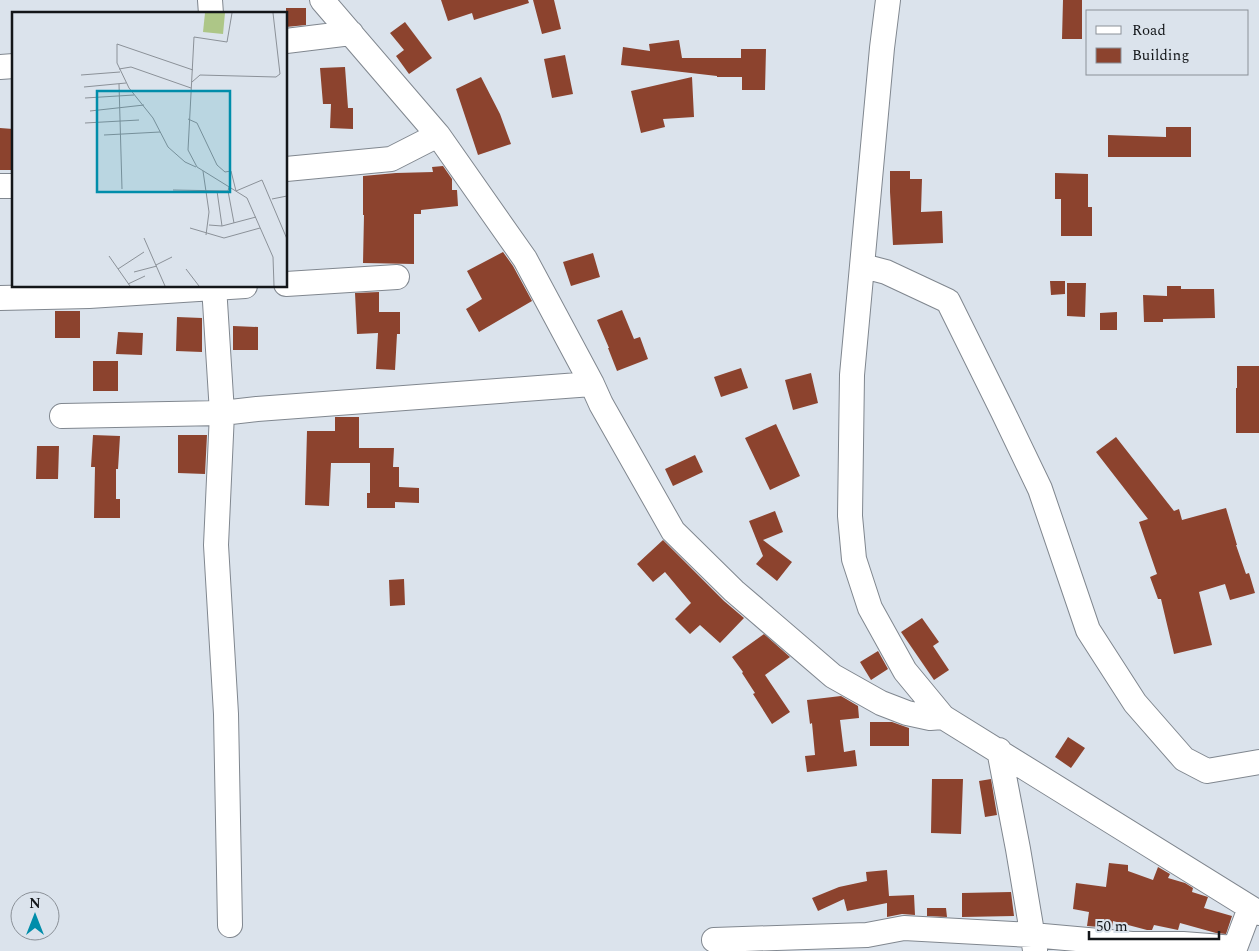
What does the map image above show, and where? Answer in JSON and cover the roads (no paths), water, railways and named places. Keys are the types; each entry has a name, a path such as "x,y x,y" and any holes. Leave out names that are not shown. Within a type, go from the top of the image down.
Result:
{"street":[{"path":"322,0 438,135 525,259 592,384 600,404 673,531 734,591 833,676 881,703 907,713 930,718 943,717"},
{"path":"714,940 867,935 904,928 1034,943 1132,947 1183,944 1235,949 1254,911 999,750 943,717 906,671 870,608 854,559 850,516 852,375 888,0"},
{"path":"288,41 351,33"},
{"path":"288,169 391,159 438,135"},
{"path":"863,266 886,272 948,301 1040,489 1088,630 1135,703 1184,759 1207,771 1259,762"},
{"path":"288,284 397,277"},
{"path":"0,298 89,296 200,288"},
{"path":"214,288 222,413 216,545 226,714 230,925"},
{"path":"62,416 222,413 592,384"},
{"path":"999,750 1034,943"}]}
